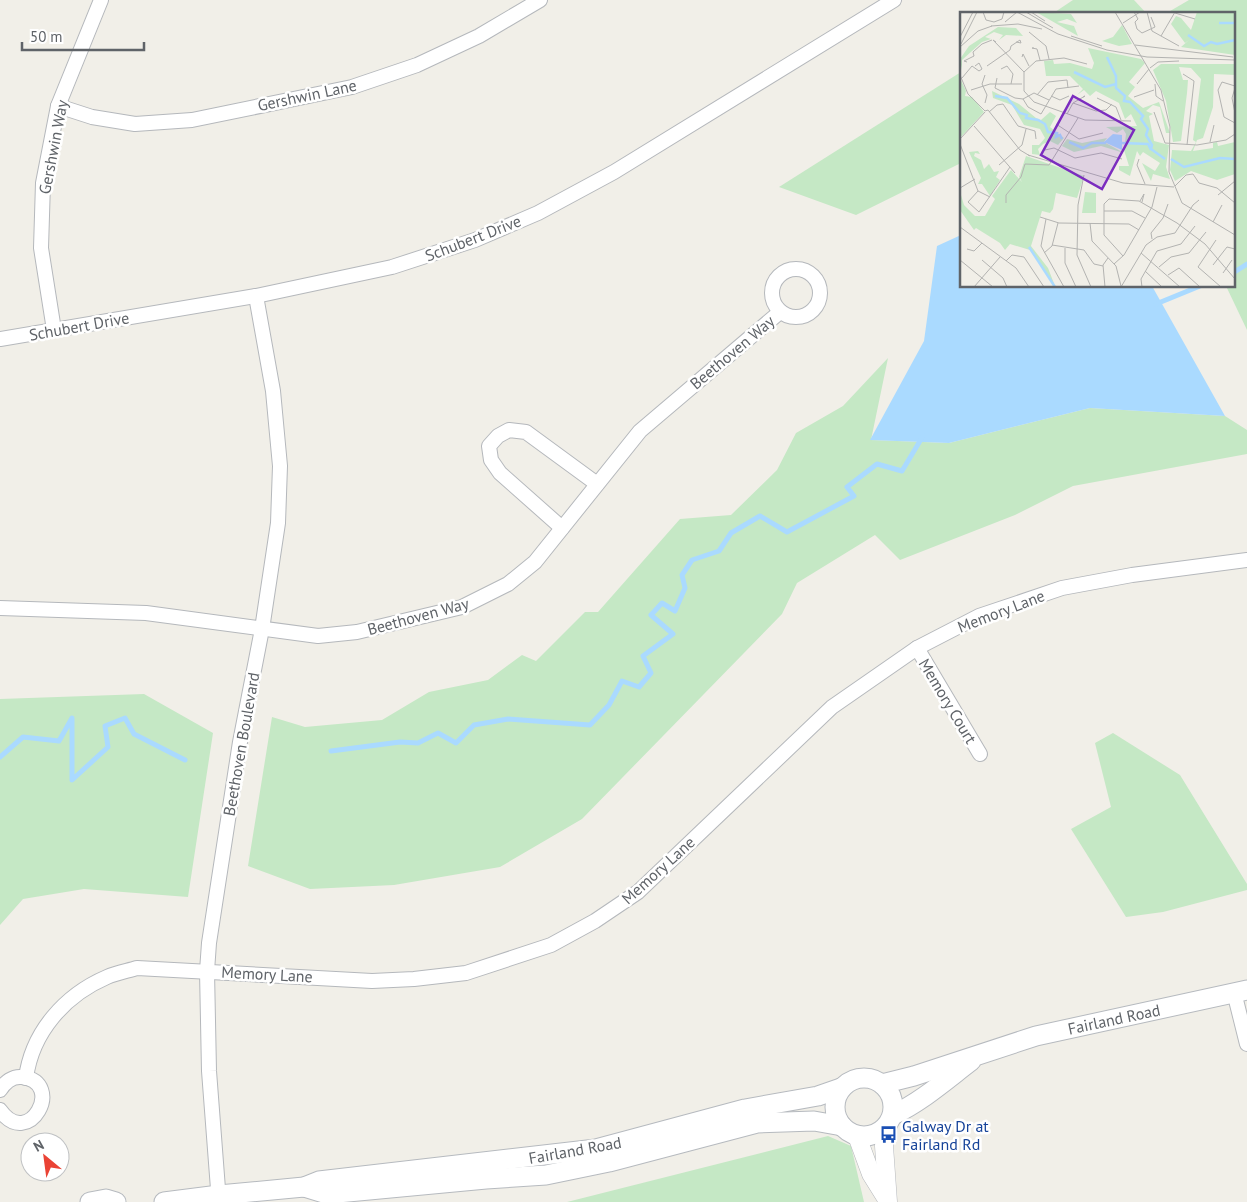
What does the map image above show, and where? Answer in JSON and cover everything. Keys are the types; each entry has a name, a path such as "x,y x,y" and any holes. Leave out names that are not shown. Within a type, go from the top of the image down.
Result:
{"main road":[{"name":"Fairland Road","path":"882,1084 914,1076 1036,1036 1240,991"},
{"name":"Fairland Road","path":"889,1121 982,1053"},
{"path":"860,1078 873,1079 882,1084 892,1096 894,1106 889,1121 876,1134 866,1137 849,1131 836,1117 834,1108 835,1101 842,1088 846,1083 860,1078"},
{"name":"Fairland Road","path":"164,1202 219,1198 304,1187 319,1181 596,1149 745,1108 818,1096 842,1088"},
{"name":"Fairland Road","path":"304,1187 327,1194 546,1175 609,1162 757,1123 814,1121 849,1131"},
{"path":"90,1202 106,1199 116,1202"}],"street":[{"name":"Gershwin Way","path":"54,330 41,248 43,183 58,106 100,0"},
{"name":"Gershwin Lane","path":"58,106 92,117 135,124 192,120 352,87 417,65 479,36 540,0"},
{"name":"Schubert Drive","path":"0,340 256,296 392,268 475,240 538,213 614,172 894,0"},
{"name":"Beethoven Boulevard","path":"219,1198 209,1071 208,943 240,742 262,629 278,523 280,466 273,391 256,296"},
{"name":"Beethoven Way","path":"0,608 146,613 318,636 357,632 462,607 508,584 535,562 640,431 780,312"},
{"path":"562,528 500,473 491,460 489,446 498,436 509,430 526,432 596,484"},
{"name":"Memory Lane","path":"26,1078 28,1060 41,1033 58,1010 81,991 108,976 137,968 372,981 414,979 466,973 551,945 595,921 638,892 832,706 917,648 979,616 1062,588 1132,575 1247,560"},
{"name":"Memory Court","path":"917,648 980,754"},
{"path":"1240,991 1247,1044"},
{"path":"0,1090 10,1079 26,1078 37,1084 43,1099 38,1113 25,1122 17,1122 4,1116 0,1110"},
{"path":"888,1201 884,1146 889,1121"},
{"path":"849,1131 871,1174 888,1201"}],"green space":[{"path":"1073,0 1134,0 1145,12 1055,12"},
{"path":"1189,0 1247,0 1247,330 1227,288 1234,288 1234,12 1168,12"},
{"path":"960,73 960,163 856,215 779,187"},
{"path":"888,358 871,440 949,443 1090,408 1225,416 1247,430 1247,454 1073,486 1015,515 900,560 875,535 797,583 782,614 582,819 500,867 394,885 310,889 248,866 272,717 305,727 382,720 429,692 488,680 522,655 536,661 585,612 598,612 680,519 731,515 777,470 796,433 843,406"},
{"path":"144,694 213,733 188,897 84,889 23,899 0,925 0,699"},
{"path":"1113,733 1180,775 1247,884 1247,890 1163,912 1126,917 1071,829 1111,807 1095,743"},
{"path":"828,1136 851,1146 864,1202 567,1202"}],"water":[{"path":"960,235 960,288 1153,288 1225,416 1090,408 949,443 870,440 924,341 937,246"}],"waterway":[{"path":"1234,272 1247,264"},
{"path":"1156,304 1195,288"},
{"path":"331,751 400,742 418,743 438,733 456,743 474,725 508,719 590,725 609,705 622,681 639,687 651,673 643,656 673,634 651,615 662,603 675,611 685,588 682,575 692,560 719,551 731,533 760,516 787,532 854,496 847,487 877,464 902,471 923,436"},
{"path":"0,757 23,737 59,741 72,718 72,780 108,747 105,726 125,718 134,734 185,760"}],"place":[{"name":"Galway Dr at Fairland Rd","path":"888,1135"}]}
